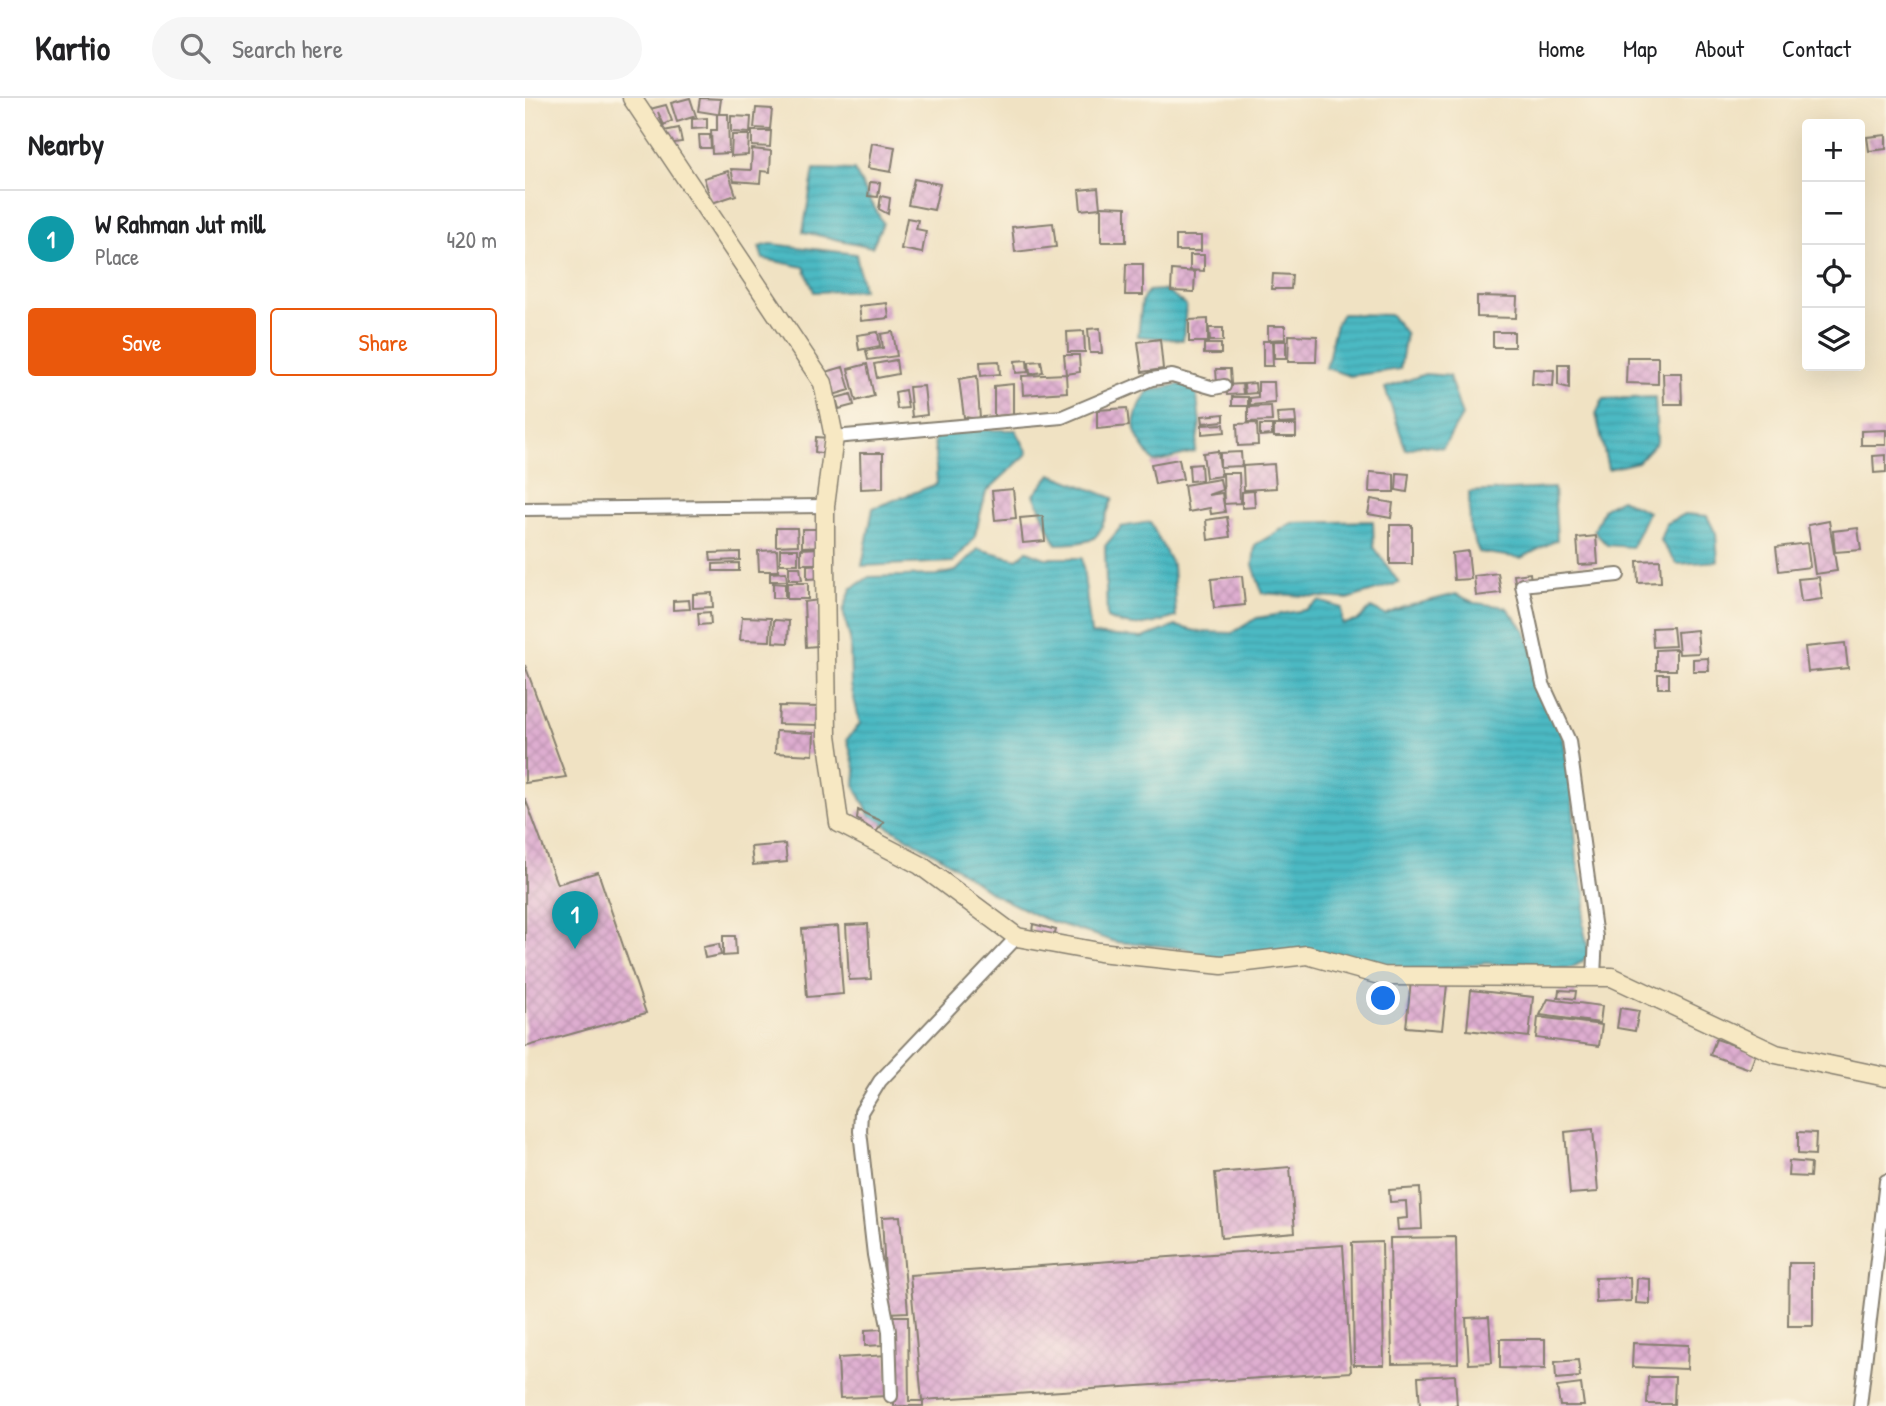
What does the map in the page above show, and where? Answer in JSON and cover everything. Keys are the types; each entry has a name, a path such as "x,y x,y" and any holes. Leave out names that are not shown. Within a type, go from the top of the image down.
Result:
{"street":[{"path":"632,98 823,383 834,437 824,506 827,735 839,823 920,865 1017,937 1099,953 1222,965 1307,955 1383,976 1612,977 1776,1054 1886,1077"},
{"path":"834,437 1062,416 1152,379 1172,376 1214,388 1224,386"},
{"path":"525,509 824,506"},
{"path":"1594,975 1596,937 1569,741 1543,684 1522,585 1618,575"},
{"path":"891,1396 889,1331 874,1255 860,1131 862,1112 880,1081 1017,937"},
{"path":"1860,1406 1886,1181"}],"water":[{"path":"814,169 854,170 883,223 872,247 803,232"},
{"path":"771,244 856,254 863,290 814,292 804,267 763,259 759,247"},
{"path":"1164,290 1186,305 1183,340 1138,336 1142,301 1148,291"},
{"path":"1342,314 1391,315 1406,334 1400,369 1350,376 1326,368 1334,332"},
{"path":"1425,374 1449,376 1462,416 1443,448 1421,445 1406,450 1385,388"},
{"path":"1182,384 1196,388 1200,423 1195,452 1154,462 1136,435 1137,412 1148,391"},
{"path":"1655,397 1657,442 1638,462 1608,469 1596,414 1603,399"},
{"path":"952,430 1016,430 1028,453 986,492 974,539 953,562 862,566 873,508 937,484 934,436"},
{"path":"1051,474 1113,498 1100,531 1090,540 1056,544 1034,495"},
{"path":"1554,488 1557,540 1521,558 1479,552 1470,530 1469,492"},
{"path":"1621,499 1648,512 1632,547 1607,545 1594,531 1604,508"},
{"path":"1685,514 1707,516 1716,534 1718,561 1677,564 1660,540 1666,524"},
{"path":"1373,521 1374,547 1399,583 1348,599 1262,593 1253,565 1255,545 1292,523"},
{"path":"1150,522 1173,566 1176,617 1141,625 1116,622 1107,618 1105,546 1121,527"},
{"path":"978,549 1017,559 1027,551 1045,558 1082,558 1091,634 1142,638 1176,626 1200,632 1232,633 1257,618 1305,610 1319,601 1342,608 1342,624 1357,621 1371,608 1385,615 1404,607 1456,594 1475,603 1506,607 1525,630 1563,736 1572,791 1577,861 1586,896 1583,925 1589,953 1582,962 1571,968 1543,969 1486,963 1383,976 1302,953 1222,968 1185,948 1116,942 1044,919 993,894 941,857 870,816 855,786 856,772 847,739 860,724 851,685 850,639 843,611 851,589 869,577 937,575 956,571"}],"building":[{"path":"690,98 696,116 677,122 671,103"},
{"path":"700,98 721,99 719,114 728,114 729,153 712,154 711,130 717,130 717,114 698,111"},
{"path":"666,105 672,121 664,125 658,112 663,126 654,129 646,110"},
{"path":"756,108 772,109 770,129 754,128"},
{"path":"731,116 751,117 750,133 731,132"},
{"path":"707,118 707,128 692,129 692,119"},
{"path":"679,128 682,142 666,144 659,132"},
{"path":"752,131 771,131 770,147 752,146"},
{"path":"699,135 710,135 711,148 700,148"},
{"path":"732,135 749,135 748,155 731,156"},
{"path":"1886,135 1886,149 1869,151 1867,137"},
{"path":"872,143 895,147 891,172 868,168"},
{"path":"752,149 771,151 770,172 761,171 760,183 734,181 731,169 751,170"},
{"path":"728,171 736,195 712,203 704,178"},
{"path":"914,179 940,184 934,210 908,205"},
{"path":"870,182 880,183 878,197 868,196"},
{"path":"1098,188 1100,208 1081,210 1079,190"},
{"path":"881,196 890,198 888,214 879,209"},
{"path":"1101,206 1126,207 1126,242 1101,242"},
{"path":"907,218 918,220 916,229 926,231 922,253 901,249"},
{"path":"1053,223 1056,247 1015,252 1012,227"},
{"path":"1176,236 1201,236 1201,251 1176,251"},
{"path":"1190,255 1204,255 1204,271 1190,270"},
{"path":"1126,264 1143,264 1143,295 1125,295"},
{"path":"1172,270 1195,272 1194,292 1171,291"},
{"path":"1273,274 1292,275 1291,289 1272,289"},
{"path":"1477,296 1517,297 1516,318 1477,317"},
{"path":"887,303 889,318 861,321 859,306"},
{"path":"1208,319 1208,342 1189,342 1189,320"},
{"path":"1268,326 1285,326 1285,339 1268,340"},
{"path":"1100,328 1102,353 1090,353 1088,329"},
{"path":"1209,328 1223,328 1223,341 1210,341"},
{"path":"1084,331 1085,352 1068,352 1067,332"},
{"path":"878,332 880,346 859,350 857,335"},
{"path":"893,332 897,356 868,360 866,351 883,348 881,334"},
{"path":"1493,332 1514,332 1514,347 1493,347"},
{"path":"1289,335 1317,336 1316,362 1288,362"},
{"path":"1160,339 1163,369 1142,372 1138,342"},
{"path":"1263,341 1272,341 1273,366 1263,366"},
{"path":"1274,341 1286,341 1286,358 1274,358"},
{"path":"1204,344 1221,344 1221,354 1204,354"},
{"path":"1064,355 1079,355 1080,372 1066,374"},
{"path":"1627,357 1658,357 1658,384 1626,383"},
{"path":"896,360 898,374 877,378 874,364"},
{"path":"1027,360 1028,372 1016,373 1015,361"},
{"path":"999,361 1000,374 981,376 980,362"},
{"path":"1041,361 1043,372 1030,374 1029,362"},
{"path":"867,364 874,396 856,401 848,369"},
{"path":"1558,364 1569,364 1569,388 1558,385"},
{"path":"843,367 850,390 833,395 826,372"},
{"path":"1216,369 1230,369 1231,383 1217,384"},
{"path":"1533,369 1554,370 1553,386 1532,384"},
{"path":"1663,373 1681,373 1682,404 1664,404"},
{"path":"1066,374 1067,392 1023,395 1022,376"},
{"path":"977,376 980,419 964,417 959,379"},
{"path":"1258,382 1274,382 1275,403 1250,405 1250,398 1258,397"},
{"path":"1255,383 1256,393 1245,394 1244,384"},
{"path":"1013,384 1013,415 994,416 994,386"},
{"path":"1242,384 1243,394 1227,395 1226,385"},
{"path":"924,386 927,415 912,417 909,387"},
{"path":"905,390 908,408 897,409 895,392"},
{"path":"851,394 854,405 839,409 836,398"},
{"path":"1232,397 1248,397 1248,406 1232,406"},
{"path":"1271,406 1272,421 1248,422 1248,407"},
{"path":"1127,408 1129,426 1097,429 1097,410"},
{"path":"1295,412 1296,423 1278,424 1277,413"},
{"path":"1224,414 1224,421 1203,423 1202,416"},
{"path":"1257,423 1258,445 1238,446 1237,424"},
{"path":"1224,424 1225,432 1202,434 1202,425"},
{"path":"1260,425 1272,425 1272,435 1260,436"},
{"path":"1274,425 1296,425 1296,437 1274,437"},
{"path":"1886,430 1886,445 1861,445 1861,431"},
{"path":"816,437 828,438 826,454 815,452"},
{"path":"1218,451 1221,476 1206,478 1203,453"},
{"path":"1241,452 1242,466 1220,467 1220,453"},
{"path":"860,453 883,453 883,488 861,489"},
{"path":"1886,455 1886,472 1874,473 1873,456"},
{"path":"1179,459 1183,479 1155,484 1151,464"},
{"path":"1201,464 1202,480 1190,481 1189,465"},
{"path":"1274,464 1276,488 1244,490 1243,466"},
{"path":"1370,472 1394,474 1394,492 1369,492"},
{"path":"1223,473 1239,473 1240,503 1224,504"},
{"path":"1397,473 1409,474 1407,492 1396,490"},
{"path":"1220,479 1222,490 1208,495 1222,493 1225,512 1211,514 1210,508 1188,512 1184,485"},
{"path":"1013,489 1016,518 995,520 992,491"},
{"path":"1254,491 1255,507 1242,508 1242,492"},
{"path":"1371,499 1393,503 1391,518 1368,514"},
{"path":"1043,516 1045,541 1023,543 1020,518"},
{"path":"1227,517 1230,537 1208,540 1206,520"},
{"path":"1829,521 1837,571 1815,574 1808,525"},
{"path":"1390,525 1412,525 1412,564 1390,564"},
{"path":"776,528 797,528 798,545 776,546"},
{"path":"1858,528 1861,550 1835,552 1833,531"},
{"path":"802,529 821,529 821,546 802,547"},
{"path":"1596,536 1598,564 1579,565 1577,538"},
{"path":"1807,543 1810,567 1779,571 1776,547"},
{"path":"820,548 820,564 801,564 801,549"},
{"path":"780,549 798,549 798,564 780,564"},
{"path":"777,550 778,571 759,571 758,551"},
{"path":"1468,551 1471,579 1454,580 1452,553"},
{"path":"740,552 740,560 711,561 710,553"},
{"path":"1660,560 1661,582 1638,583 1637,561"},
{"path":"739,563 739,571 713,571 713,564"},
{"path":"825,564 825,578 807,579 807,565"},
{"path":"789,567 800,567 802,580 789,580"},
{"path":"786,572 787,581 770,581 770,573"},
{"path":"1498,573 1501,593 1476,596 1474,576"},
{"path":"1530,573 1531,581 1515,582 1514,575"},
{"path":"1242,576 1245,605 1214,608 1211,579"},
{"path":"1819,577 1822,599 1801,602 1798,579"},
{"path":"773,583 785,584 785,598 773,598"},
{"path":"787,583 808,583 808,599 787,599"},
{"path":"712,593 713,607 693,608 693,594"},
{"path":"689,600 690,609 673,610 673,601"},
{"path":"819,600 817,646 806,647 804,602"},
{"path":"710,612 711,624 699,625 698,613"},
{"path":"742,617 771,618 770,641 740,640"},
{"path":"774,620 789,621 788,643 773,642"},
{"path":"1673,627 1675,646 1653,647 1652,628"},
{"path":"1697,630 1699,653 1679,654 1677,632"},
{"path":"1845,643 1848,668 1808,672 1805,647"},
{"path":"1676,649 1676,670 1656,670 1656,650"},
{"path":"1708,658 1709,671 1693,671 1693,659"},
{"path":"525,665 566,777 525,783"},
{"path":"1658,674 1669,674 1669,688 1658,688"},
{"path":"779,706 819,707 819,725 778,724"},
{"path":"776,731 814,733 813,755 775,753"},
{"path":"525,798 557,884 598,872 646,1013 525,1047"},
{"path":"858,810 884,822 876,832 857,819"},
{"path":"785,844 787,862 753,865 751,847"},
{"path":"868,924 871,979 849,980 846,925"},
{"path":"1033,924 1056,930 1053,940 1032,932"},
{"path":"838,926 843,994 807,997 802,929"},
{"path":"723,936 735,936 736,955 723,956"},
{"path":"719,944 721,955 705,958 703,947"},
{"path":"1411,981 1447,985 1442,1030 1406,1027"},
{"path":"1471,990 1533,997 1529,1037 1467,1030"},
{"path":"1559,990 1576,991 1575,999 1558,997"},
{"path":"1548,999 1602,1006 1600,1023 1540,1015"},
{"path":"1620,1008 1639,1011 1635,1031 1617,1028"},
{"path":"1538,1017 1602,1025 1599,1046 1536,1038"},
{"path":"1716,1039 1756,1053 1750,1069 1710,1055"},
{"path":"1593,1129 1598,1192 1570,1194 1565,1132"},
{"path":"1798,1132 1816,1133 1815,1155 1798,1154"},
{"path":"1789,1161 1811,1163 1810,1177 1788,1176"},
{"path":"1290,1167 1295,1232 1221,1238 1215,1173"},
{"path":"1420,1188 1422,1229 1398,1230 1397,1219 1407,1218 1406,1201 1390,1202 1389,1190"},
{"path":"900,1216 908,1312 887,1313 882,1217"},
{"path":"1456,1237 1458,1363 1392,1364 1390,1238"},
{"path":"1382,1242 1384,1365 1354,1365 1352,1243"},
{"path":"1343,1245 1351,1372 922,1400 910,1275"},
{"path":"1789,1263 1813,1263 1813,1326 1788,1326"},
{"path":"1630,1277 1631,1301 1596,1303 1595,1278"},
{"path":"1637,1278 1650,1279 1650,1304 1636,1303"},
{"path":"893,1316 908,1316 909,1401 923,1401 923,1406 894,1406"},
{"path":"1489,1317 1492,1363 1469,1364 1466,1318"},
{"path":"882,1329 883,1345 865,1346 865,1330"},
{"path":"1500,1339 1545,1339 1545,1369 1500,1368"},
{"path":"1633,1343 1688,1345 1687,1369 1632,1367"},
{"path":"887,1355 889,1396 840,1398 838,1358"},
{"path":"1578,1360 1580,1377 1556,1379 1555,1362"},
{"path":"1455,1375 1457,1406 1420,1406 1418,1377"},
{"path":"1648,1377 1675,1377 1674,1404 1647,1404"},
{"path":"1581,1384 1584,1406 1560,1406 1557,1387"}],"place":[{"name":"W Rahman Jut mill","path":"575,949"}]}
